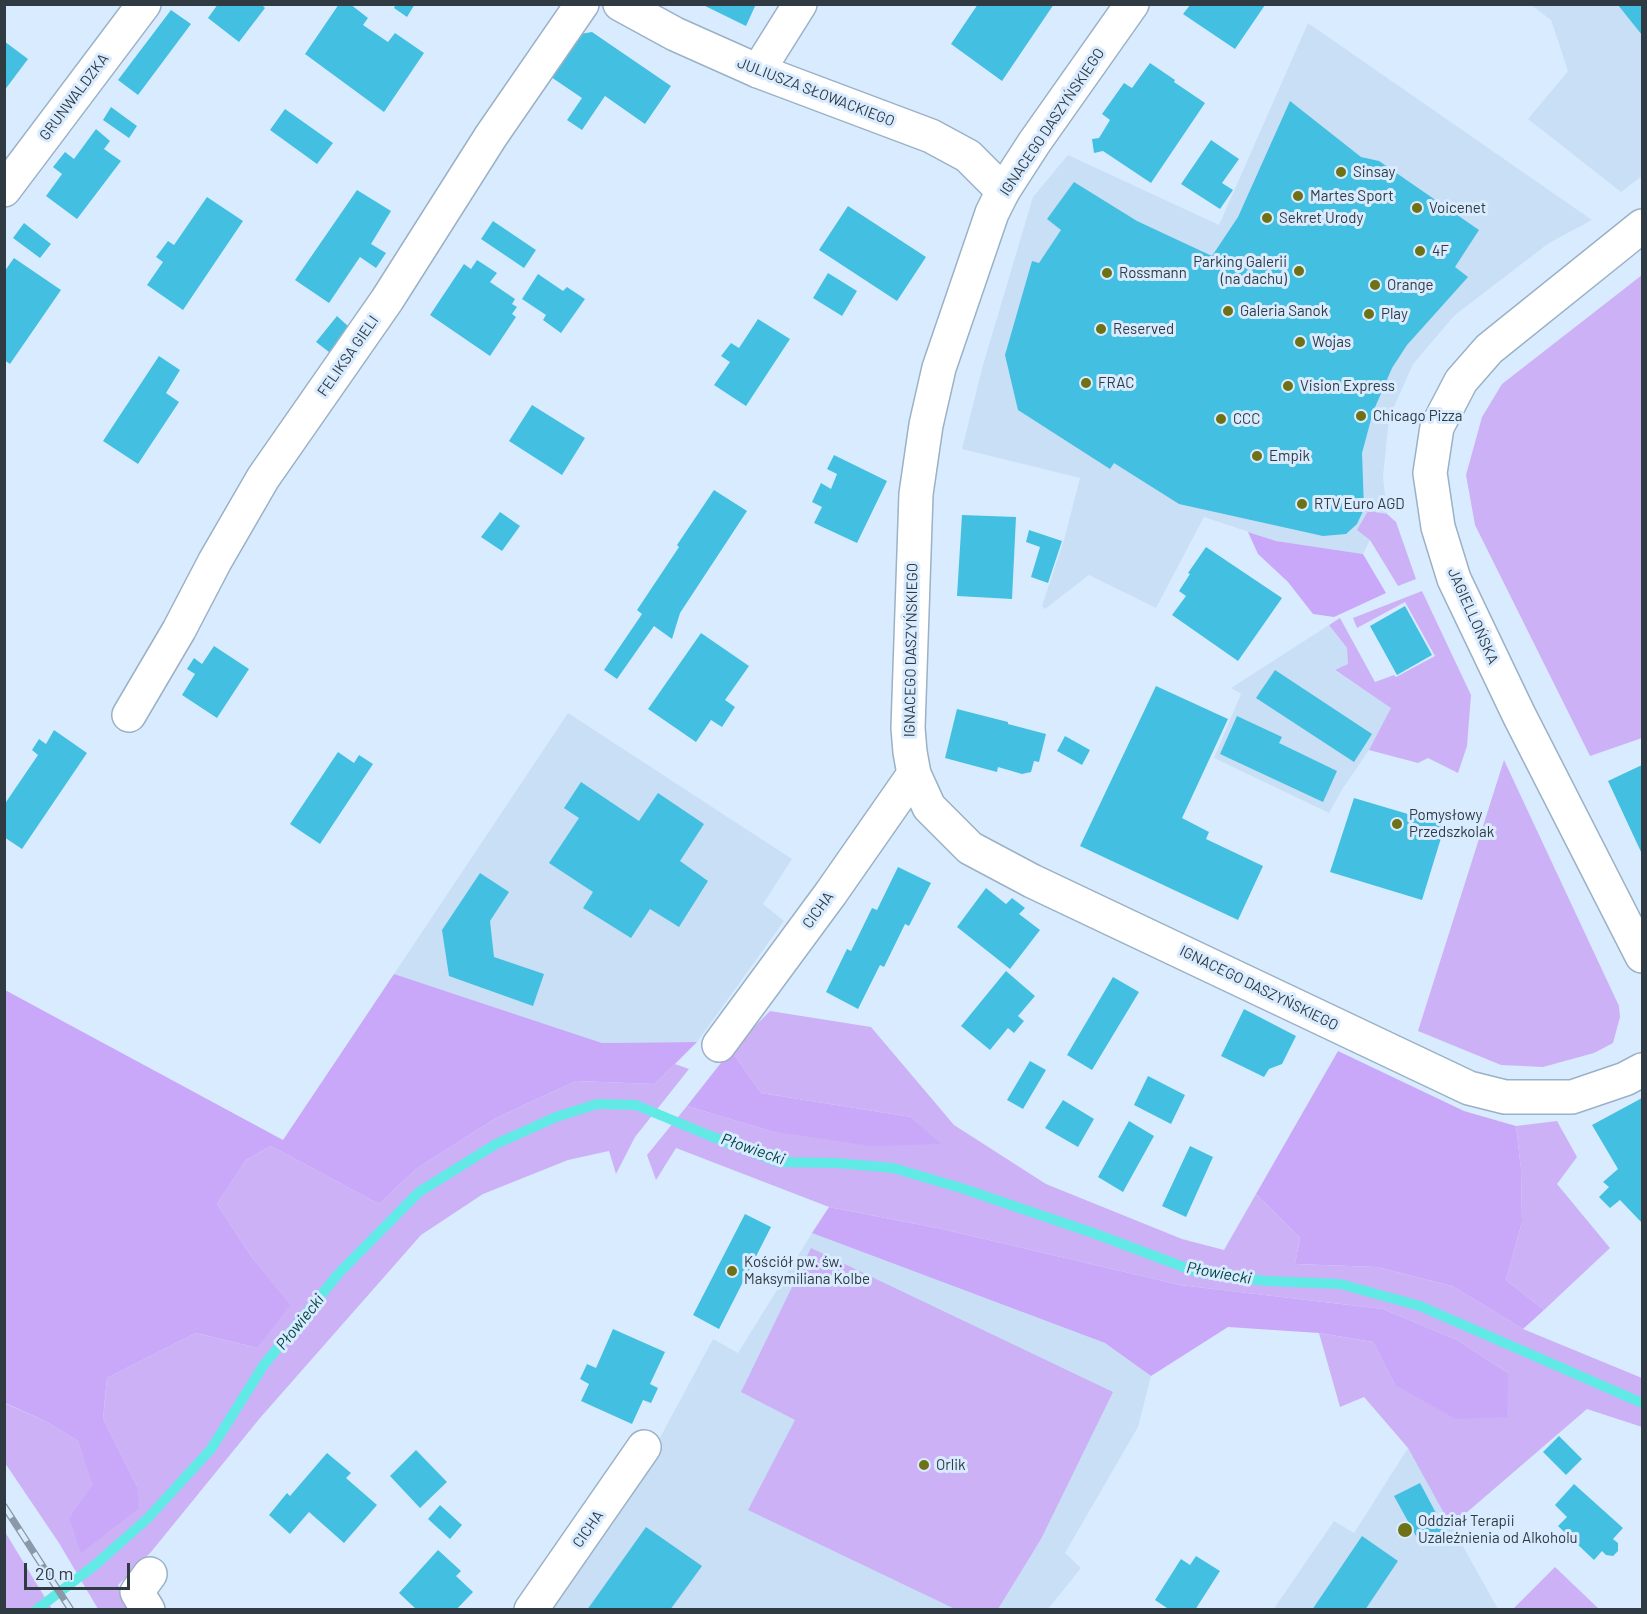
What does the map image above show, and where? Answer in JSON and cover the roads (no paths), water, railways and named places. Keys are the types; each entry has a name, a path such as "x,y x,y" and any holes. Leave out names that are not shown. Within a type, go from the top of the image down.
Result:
{"street":[{"name":"GRUNWALDZKA","path":"4,190 144,4"},
{"name":"FELIKSA GIELI","path":"129,715 263,478 387,300 491,136 582,4"},
{"name":"JULIUSZA SŁOWACKIEGO","path":"620,4 675,34 758,71 931,136 968,156 1003,191"},
{"path":"758,71 800,4"},
{"name":"IGNACEGO DASZYŃSKIEGO","path":"1132,4 1003,191 992,213 939,368 926,425 916,494 908,728 915,774 929,807 970,848 1032,881 1468,1088 1505,1097 1572,1096 1624,1079 1642,1070"},
{"name":"JAGIELLOŃSKA","path":"1642,226 1490,349 1461,381 1437,427 1430,473 1438,527 1454,579 1524,725 1642,956"},
{"name":"CICHA","path":"719,1044 915,774"},
{"name":"CICHA","path":"531,1610 644,1447"},
{"path":"148,1610 137,1592 150,1574"}],"waterway":[{"name":"Płowiecki","path":"36,1610 95,1565 147,1519 211,1449 263,1366 339,1273 419,1192 496,1144 556,1117 597,1104 636,1105 778,1162 837,1163 893,1168 961,1188 1093,1233 1197,1272 1266,1281 1340,1284 1420,1306 1642,1403"}],"railway":[{"path":"4,1506 71,1610"}],"place":[{"name":"Sinsay","path":"1341,172"},
{"name":"Martes Sport","path":"1298,196"},
{"name":"Voicenet","path":"1417,208"},
{"name":"Sekret Urody","path":"1267,218"},
{"name":"4F","path":"1420,251"},
{"name":"Parking Galerii (na dachu)","path":"1299,271"},
{"name":"Rossmann","path":"1107,273"},
{"name":"Orange","path":"1375,285"},
{"name":"Galeria Sanok","path":"1228,311"},
{"name":"Play","path":"1369,314"},
{"name":"Reserved","path":"1101,329"},
{"name":"Wojas","path":"1300,342"},
{"name":"FRAC","path":"1086,383"},
{"name":"Vision Express","path":"1288,386"},
{"name":"Chicago Pizza","path":"1361,416"},
{"name":"CCC","path":"1221,419"},
{"name":"Empik","path":"1257,456"},
{"name":"RTV Euro AGD","path":"1302,504"},
{"name":"Pomysłowy Przedszkolak","path":"1397,824"},
{"name":"Kościół pw. św. Maksymiliana Kolbe","path":"732,1271"},
{"name":"Orlik","path":"924,1465"},
{"name":"Oddział Terapii Uzależnienia od Alkoholu","path":"1405,1530"}]}
